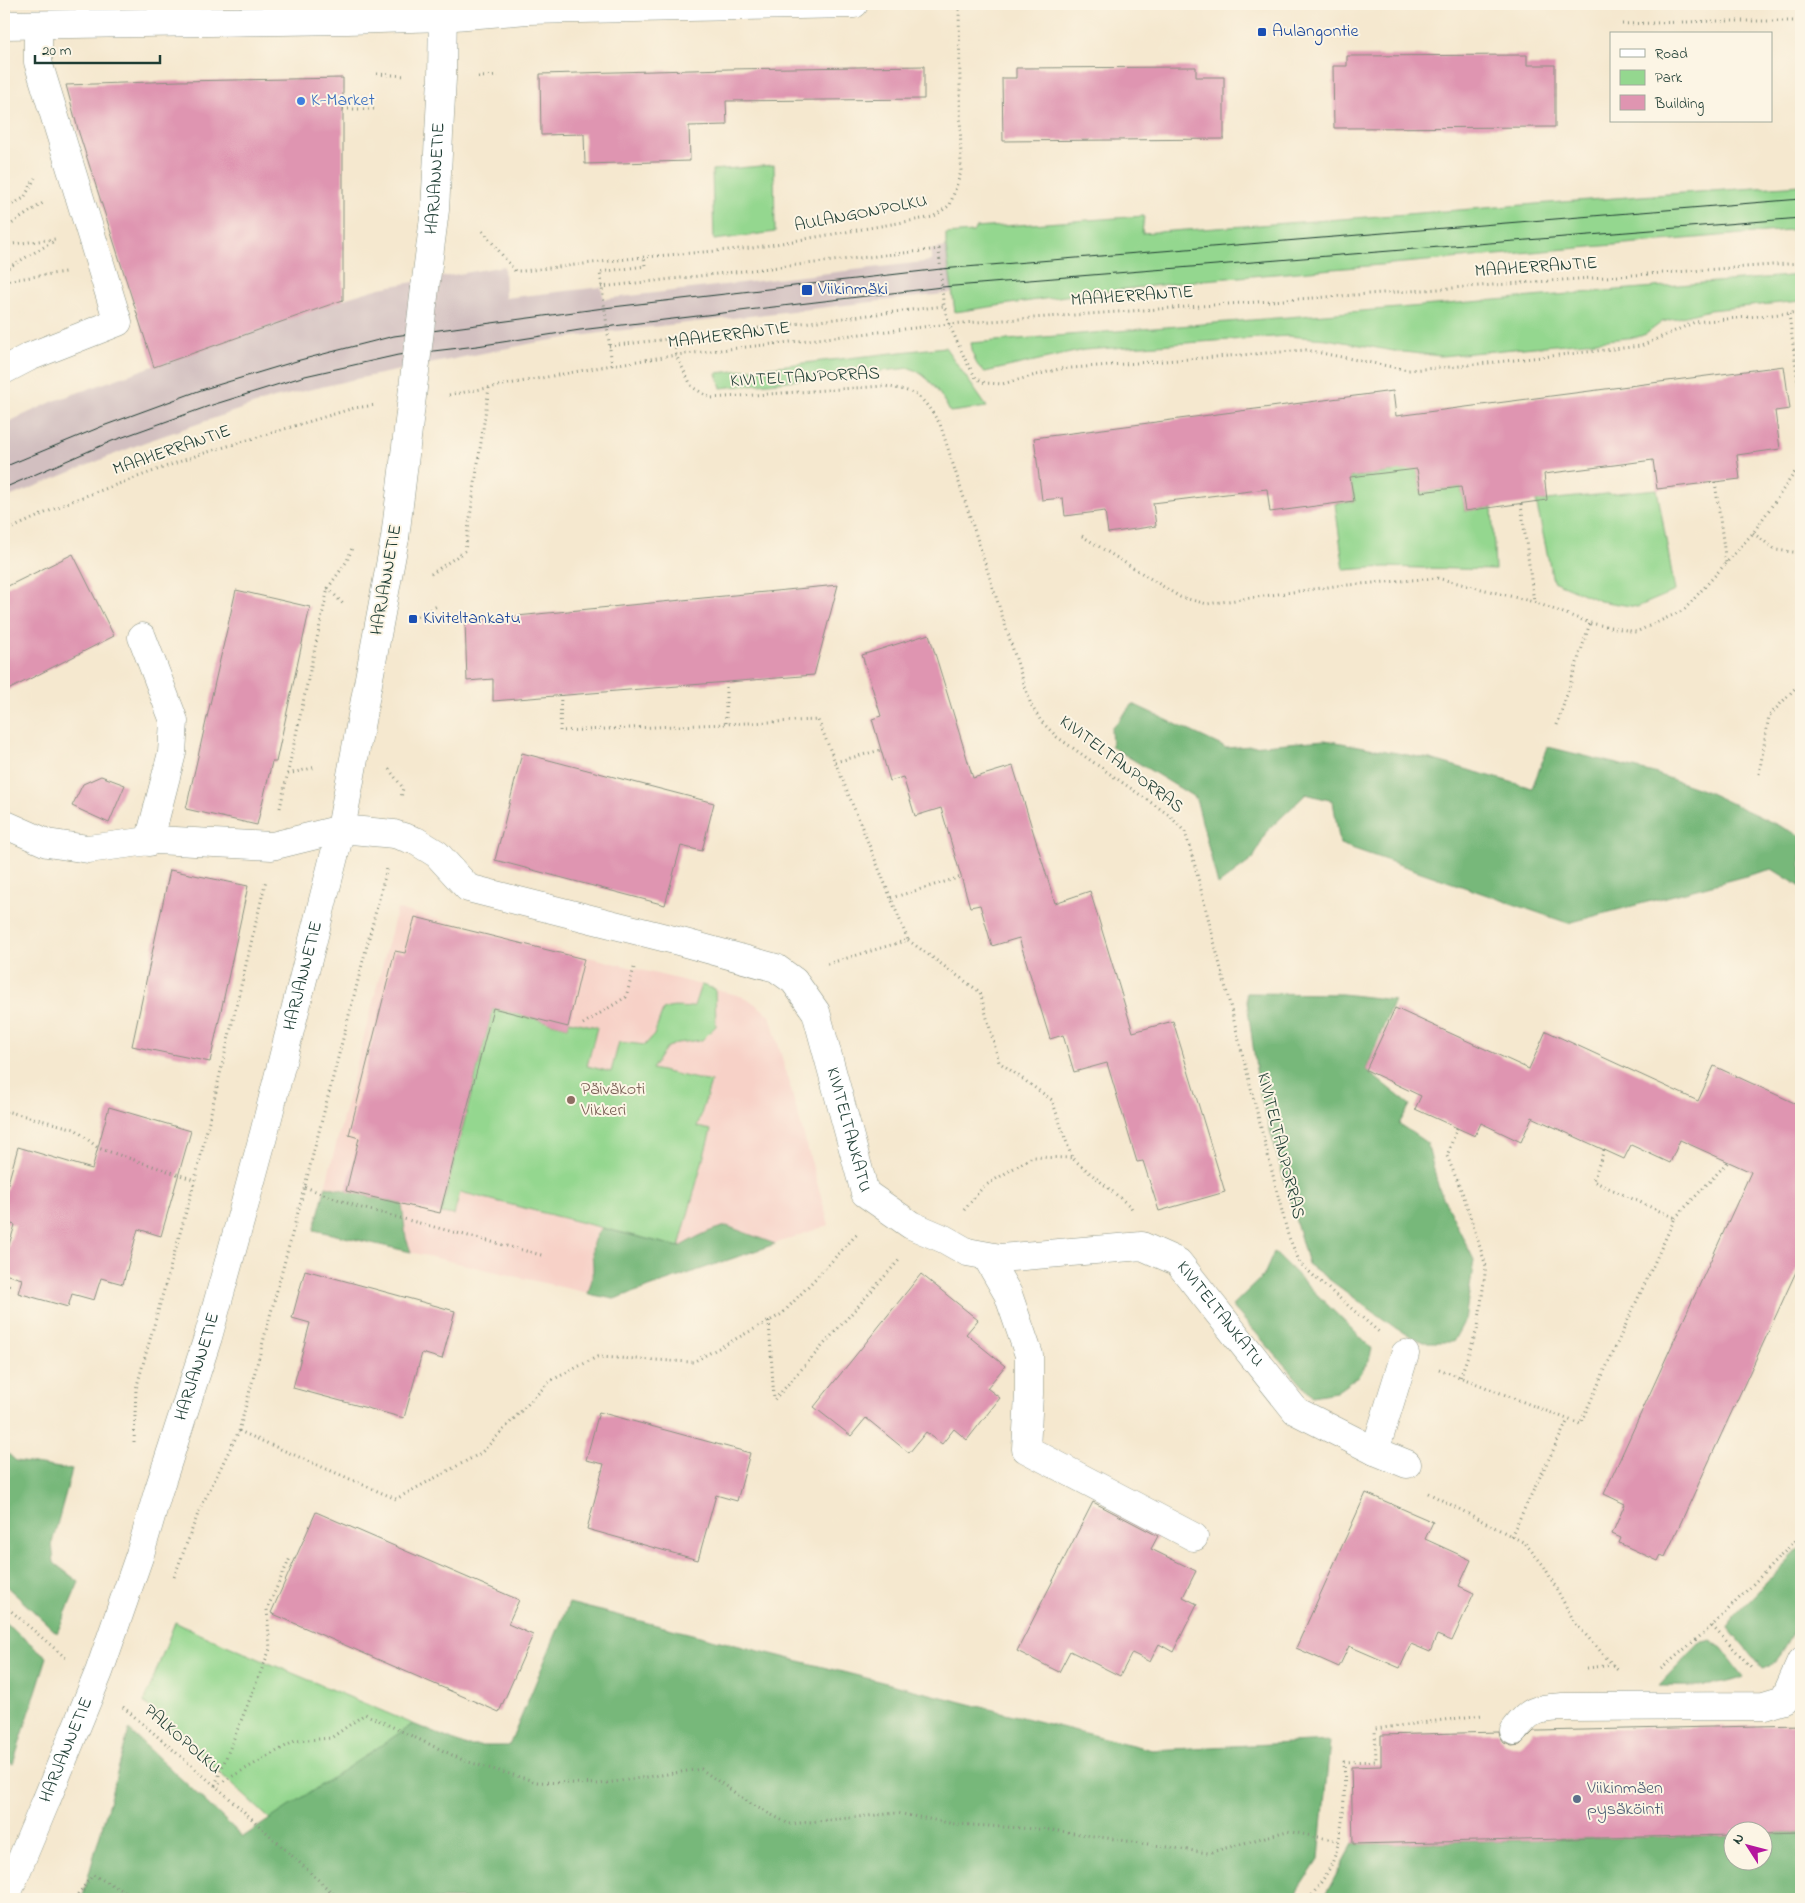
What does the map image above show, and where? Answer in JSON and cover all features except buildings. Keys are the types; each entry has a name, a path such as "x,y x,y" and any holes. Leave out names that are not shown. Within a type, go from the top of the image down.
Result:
{"street":[{"path":"4,25 443,10 854,4"},
{"name":"HARJANNETIE","path":"5,1899 98,1672 140,1554 208,1337 252,1179 341,829 395,538 435,210 442,78 443,10"},
{"path":"4,370 38,354 118,322 38,62 38,24"},
{"path":"142,637 174,720 172,753 149,842"},
{"name":"KIVITELTANKATU","path":"4,824 47,843 88,849 156,840 272,846 341,829 394,834 416,841 437,854 468,888 776,968 794,981 816,1012 865,1192 911,1225 944,1239 967,1252 1000,1258 1142,1246 1178,1262 1296,1411 1375,1451 1407,1464"},
{"path":"986,1256 1008,1294 1029,1356 1026,1449 1194,1537"},
{"path":"1375,1451 1405,1354"},
{"path":"1514,1731 1523,1719 1538,1709 1572,1707 1764,1706 1783,1712 1801,1662"}],"path":[{"name":"AULANGONPOLKU","path":"482,231 514,271 752,248 933,217 950,205 961,172 959,4"},
{"path":"1622,24 1801,21"},
{"path":"344,109 377,109"},
{"path":"34,182 38,189"},
{"path":"4,229 45,202 42,195"},
{"path":"4,245 58,238 4,270"},
{"path":"601,287 939,249 944,306 949,324 966,361 976,378 986,383 1002,384 1059,369 1306,350 1408,370 1450,367 1642,346 1695,322 1801,312"},
{"path":"612,365 600,272 645,266 644,257"},
{"name":"MAAHERRANTIE","path":"469,392 676,355 949,324 1801,263"},
{"path":"4,281 101,267"},
{"path":"609,346 944,306"},
{"path":"1790,314 1801,404"},
{"name":"KIVITELTANPORRAS","path":"673,339 676,355 692,387 711,398 884,386 910,390 925,401 940,424 1031,705 1042,721 1057,737 1169,815 1185,832 1288,1235 1300,1263 1405,1354"},
{"path":"431,574 465,551 490,388"},
{"name":"MAAHERRANTIE","path":"4,532 69,502 198,455 354,408"},
{"path":"1082,536 1180,597 1206,604 1335,586 1437,578 1534,602 1590,623 1636,632 1684,610 1753,533 1800,465 1801,456"},
{"path":"1715,482 1726,563"},
{"path":"1521,504 1534,602"},
{"path":"1753,533 1776,550 1801,553"},
{"path":"134,1444 136,1389 195,1180 268,874 272,846 328,588 346,561 352,548"},
{"path":"328,588 349,610"},
{"path":"413,619 439,605"},
{"path":"1557,725 1590,623"},
{"path":"726,682 726,724"},
{"path":"1758,774 1769,716 1801,682"},
{"path":"561,695 560,731 818,720 908,940 980,992 999,1062 1052,1100 1072,1158 1132,1207 1143,1230 1142,1246"},
{"path":"835,762 881,750"},
{"path":"385,763 403,788"},
{"path":"288,774 316,767"},
{"path":"174,1577 199,1511 239,1431 305,1187 387,870"},
{"path":"892,898 961,877"},
{"path":"794,981 815,968 908,940"},
{"path":"584,1024 626,997 635,966"},
{"path":"4,1117 6,1111 75,1129 98,1148 195,1180"},
{"path":"1457,1128 1447,1156 1464,1197 1486,1266 1478,1327 1460,1378 1580,1424 1675,1218 1728,1162"},
{"path":"1604,1150 1593,1181 1675,1218"},
{"path":"944,1239 983,1187 1032,1157 1072,1158"},
{"path":"305,1187 358,1207 545,1256"},
{"path":"239,1431 396,1499 480,1453 550,1381 598,1357 693,1362 770,1321 782,1314 862,1229"},
{"path":"770,1321 774,1400 906,1252"},
{"path":"4,1284 12,1286"},
{"path":"1511,1536 1568,1420"},
{"path":"1407,1464 1428,1493 1525,1544 1544,1566 1575,1622 1613,1665 1624,1674"},
{"path":"1659,1671 1712,1626 1801,1535"},
{"path":"215,1786 270,1649 267,1609 290,1558"},
{"path":"4,1605 72,1663"},
{"name":"PALKOPOLKU","path":"117,1702 215,1786 339,1899"},
{"path":"215,1786 295,1741 331,1738 364,1714 465,1761 537,1782 600,1784 701,1769 751,1804 789,1824 897,1813 955,1824 1053,1830 1208,1853 1287,1830 1338,1841"},
{"path":"1309,1899 1332,1863 1338,1841 1346,1790 1344,1762 1376,1761 1375,1729"},
{"path":"76,1899 93,1875 132,1895 170,1896 176,1899"}],"shaded area":[{"path":"1801,185 1801,229 1204,280 1065,296 955,312 952,293 607,332 533,343 351,380 270,399 145,442 4,499 4,424 54,401 343,299 380,288 504,266 505,298 601,287 604,299 932,261 930,250 946,247"},
{"name":"Päiväkoti Vikkeri","path":"397,909 747,998 770,1015 829,1225 614,1299 314,1230"}],"green space":[{"path":"774,165 775,232 714,240 712,170"},
{"path":"1801,185 1801,229 1204,280 1065,296 955,312 946,247 946,234 973,232 976,228 1144,216 1142,233"},
{"path":"1801,275 1801,301 1709,310 1662,322 1646,334 1637,337 1441,356 1394,351 1327,339 1288,336 1084,350 985,372 976,363 971,343"},
{"path":"945,347 987,407 950,412 929,380 910,368 721,388 717,373"},
{"path":"1416,457 1421,492 1461,487 1465,511 1492,507 1495,570 1385,567 1344,570 1335,504 1354,501 1350,478 1393,472"},
{"path":"1657,489 1675,591 1637,607 1600,601 1553,581 1536,501"},
{"path":"1133,704 1226,748 1325,740 1430,759 1532,788 1548,747 1654,773 1705,791 1801,836 1801,887 1772,869 1568,923 1340,844 1333,801 1306,794 1266,832 1253,859 1218,885 1196,798 1112,747 1111,729"},
{"path":"701,985 715,989 716,1026 702,1040 677,1043 666,1048 652,1069 711,1082 697,1127 711,1130 679,1247 460,1192 454,1215 441,1213 493,1008 568,1027 569,1021 597,1027 587,1066 611,1072 619,1042 645,1045 654,1035 663,1010 672,1007 694,1006"},
{"path":"1246,993 1342,994 1394,1000 1366,1070 1410,1105 1399,1124 1427,1143 1439,1189 1474,1260 1465,1320 1453,1342 1423,1342 1397,1329 1308,1264 1259,1091"},
{"path":"326,1186 402,1204 406,1238 411,1252 314,1230"},
{"path":"727,1226 775,1244 614,1299 588,1294 593,1273 593,1243 602,1228 679,1247 696,1237"},
{"path":"1274,1252 1372,1349 1369,1360 1360,1375 1336,1392 1312,1396 1232,1306 1264,1275"},
{"path":"4,1450 16,1461 72,1470 52,1543 54,1563 79,1582 57,1633 4,1584"},
{"path":"1801,1547 1802,1591 1800,1612 1782,1652 1776,1660 1763,1669 1729,1628 1733,1617"},
{"path":"569,1603 1152,1750 1330,1741 1319,1859 1293,1899 82,1899 129,1730 243,1837 413,1724 467,1746 509,1746"},
{"path":"4,1622 47,1657 13,1764 4,1759"},
{"path":"175,1622 413,1724 271,1820 144,1703"},
{"path":"1711,1641 1722,1648 1744,1677 1713,1685 1659,1686 1699,1644"},
{"path":"1801,1833 1801,1899 1323,1899 1353,1844 1722,1835 1722,1870 1772,1870 1772,1834"}],"tram line":[{"path":"4,467 103,426 201,390 300,360 394,336 604,308 941,269 1801,199"},
{"path":"4,488 112,441 209,406 305,376 398,355 477,346 580,330 942,287 1801,218"}],"place":[{"name":"Aulangontie","path":"1262,32"},
{"name":"K-Market","path":"301,101"},
{"name":"Viikinmäki","path":"807,290"},
{"name":"Kiviteltankatu","path":"413,619"},
{"name":"Päiväkoti Vikkeri","path":"571,1100"},
{"name":"Viikinmäen pysäköinti","path":"1577,1799"}]}
